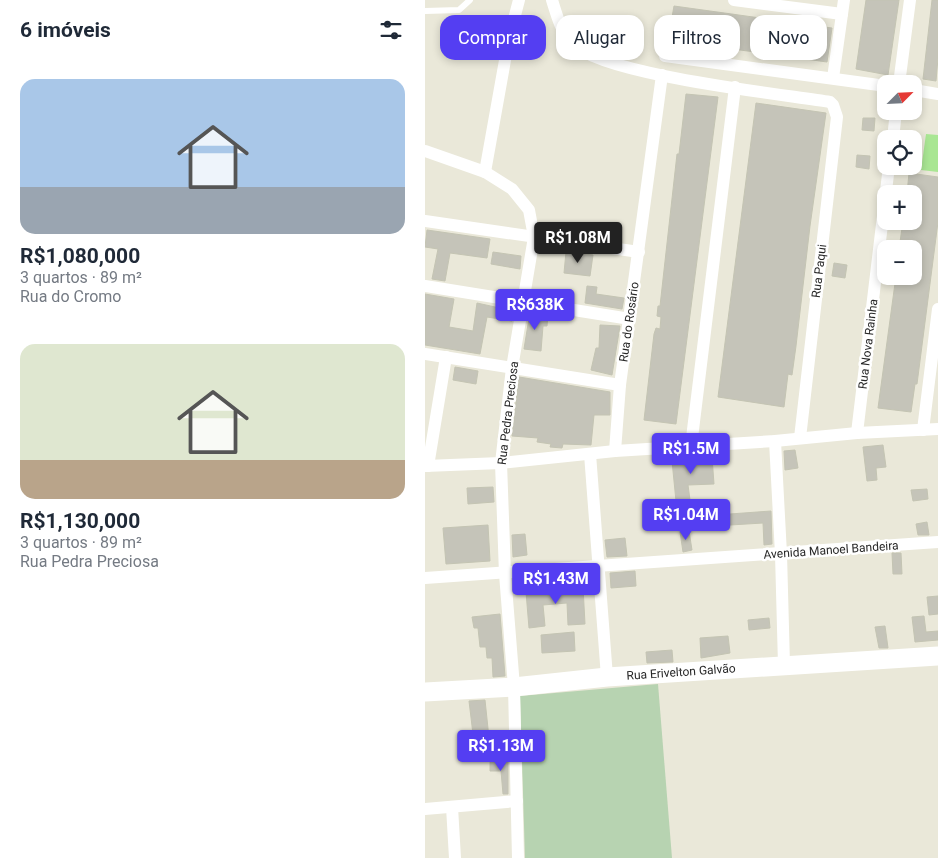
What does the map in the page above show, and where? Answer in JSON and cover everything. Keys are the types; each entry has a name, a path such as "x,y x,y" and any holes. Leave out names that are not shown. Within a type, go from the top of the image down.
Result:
{"main road":[{"name":"Rua Erivelton Galvão","path":"425,692 514,687 607,677 938,656"}],"street":[{"path":"425,151 485,172 509,38 519,0"},
{"path":"552,0 560,26 574,45 589,55 607,62 662,75 735,87 691,446"},
{"path":"734,0 842,14"},
{"path":"833,78 844,0"},
{"path":"900,75 910,0"},
{"path":"696,60 877,85"},
{"name":"Rua do Rosário","path":"615,451 620,385 662,75"},
{"name":"Rua Paqui","path":"735,87 830,102 837,117 800,438"},
{"path":"923,92 938,94"},
{"name":"Rua Pedra Preciosa","path":"485,172 512,189 529,210 534,237 512,368 501,463 505,574 514,687 518,858"},
{"name":"Rua Nova Rainha","path":"857,432 888,175"},
{"path":"425,221 639,252"},
{"path":"425,286 630,319"},
{"path":"923,430 938,309"},
{"path":"425,354 620,385"},
{"path":"446,357 426,466 501,463 615,451 775,441 857,432 938,429"},
{"path":"775,441 784,665"},
{"path":"590,454 607,677"},
{"name":"Avenida Manoel Bandeira","path":"425,578 505,574 598,565 938,542"},
{"path":"425,809 517,801"},
{"path":"452,807 455,858"}],"lane":[{"path":"425,11 459,10 471,0"}],"green space":[{"path":"926,134 938,135 938,172 922,170"},
{"path":"658,684 672,858 525,858 520,696"}],"building":[{"path":"866,0 899,0 888,75 856,69"},
{"path":"932,0 938,0 936,81 923,79"},
{"path":"674,6 739,15 672,15"},
{"path":"740,15 750,17 750,51 740,50"},
{"path":"827,27 832,28 827,62 813,60 827,60"},
{"path":"686,94 718,97 676,424 644,420 654,334 656,328 660,329 661,317 657,316 658,306 660,306 677,154 679,154"},
{"path":"756,103 826,113 792,375 788,374 784,407 718,397"},
{"path":"863,118 875,118 874,131 862,130"},
{"path":"857,155 870,156 869,169 856,167"},
{"path":"909,175 938,177 938,222 917,384 915,384 911,412 878,408 895,285 922,285 922,240 900,240 902,230 922,230 922,185 908,185"},
{"path":"427,230 490,239 487,258 450,253 445,281 432,279 438,249 425,247"},
{"path":"493,252 521,256 520,269 491,264"},
{"path":"566,252 593,255 590,276 564,273"},
{"path":"834,263 847,265 845,278 832,276"},
{"path":"587,286 597,287 596,294 624,298 622,309 585,303"},
{"path":"425,294 454,299 449,327 473,331 477,303 513,311 512,321 487,317 480,354 425,345"},
{"path":"530,312 548,315 547,326 543,326 541,351 524,349"},
{"path":"600,325 620,326 612,375 591,370 596,348 599,348"},
{"path":"455,367 478,371 476,384 453,380"},
{"path":"519,377 610,392 610,415 594,415 591,445 563,444 562,448 550,447 551,444 537,442 538,438 512,436"},
{"path":"883,445 886,467 876,468 877,480 867,481 863,447"},
{"path":"795,450 798,468 785,470 784,451"},
{"path":"712,457 714,484 688,485 690,500 676,501 672,461"},
{"path":"493,487 494,502 468,504 467,488"},
{"path":"927,489 928,499 913,501 911,490"},
{"path":"771,511 772,544 764,545 763,523 730,525 730,514"},
{"path":"927,522 929,535 918,535 916,524"},
{"path":"488,525 490,561 446,564 443,528"},
{"path":"689,531 692,550 683,552 680,532"},
{"path":"525,534 527,555 513,557 512,535"},
{"path":"625,538 627,556 607,557 605,540"},
{"path":"892,553 901,553 902,574 893,574"},
{"path":"635,571 636,586 611,588 610,573"},
{"path":"583,587 585,624 568,625 567,603 543,605 545,626 529,628 526,592"},
{"path":"938,596 938,614 929,615 927,597"},
{"path":"500,614 505,676 493,677 492,658 487,658 486,647 480,647 478,628 474,628 472,617"},
{"path":"924,616 926,632 938,631 938,640 915,642 912,617"},
{"path":"769,618 770,628 749,630 748,620"},
{"path":"885,626 888,648 879,648 875,627"},
{"path":"574,632 575,651 542,653 541,635"},
{"path":"728,636 730,653 701,658 700,638"},
{"path":"672,650 673,662 647,663 646,652"},
{"path":"485,700 491,757 476,759 469,701"},
{"path":"490,759 508,759 508,794 503,794 501,771 490,771"}]}
